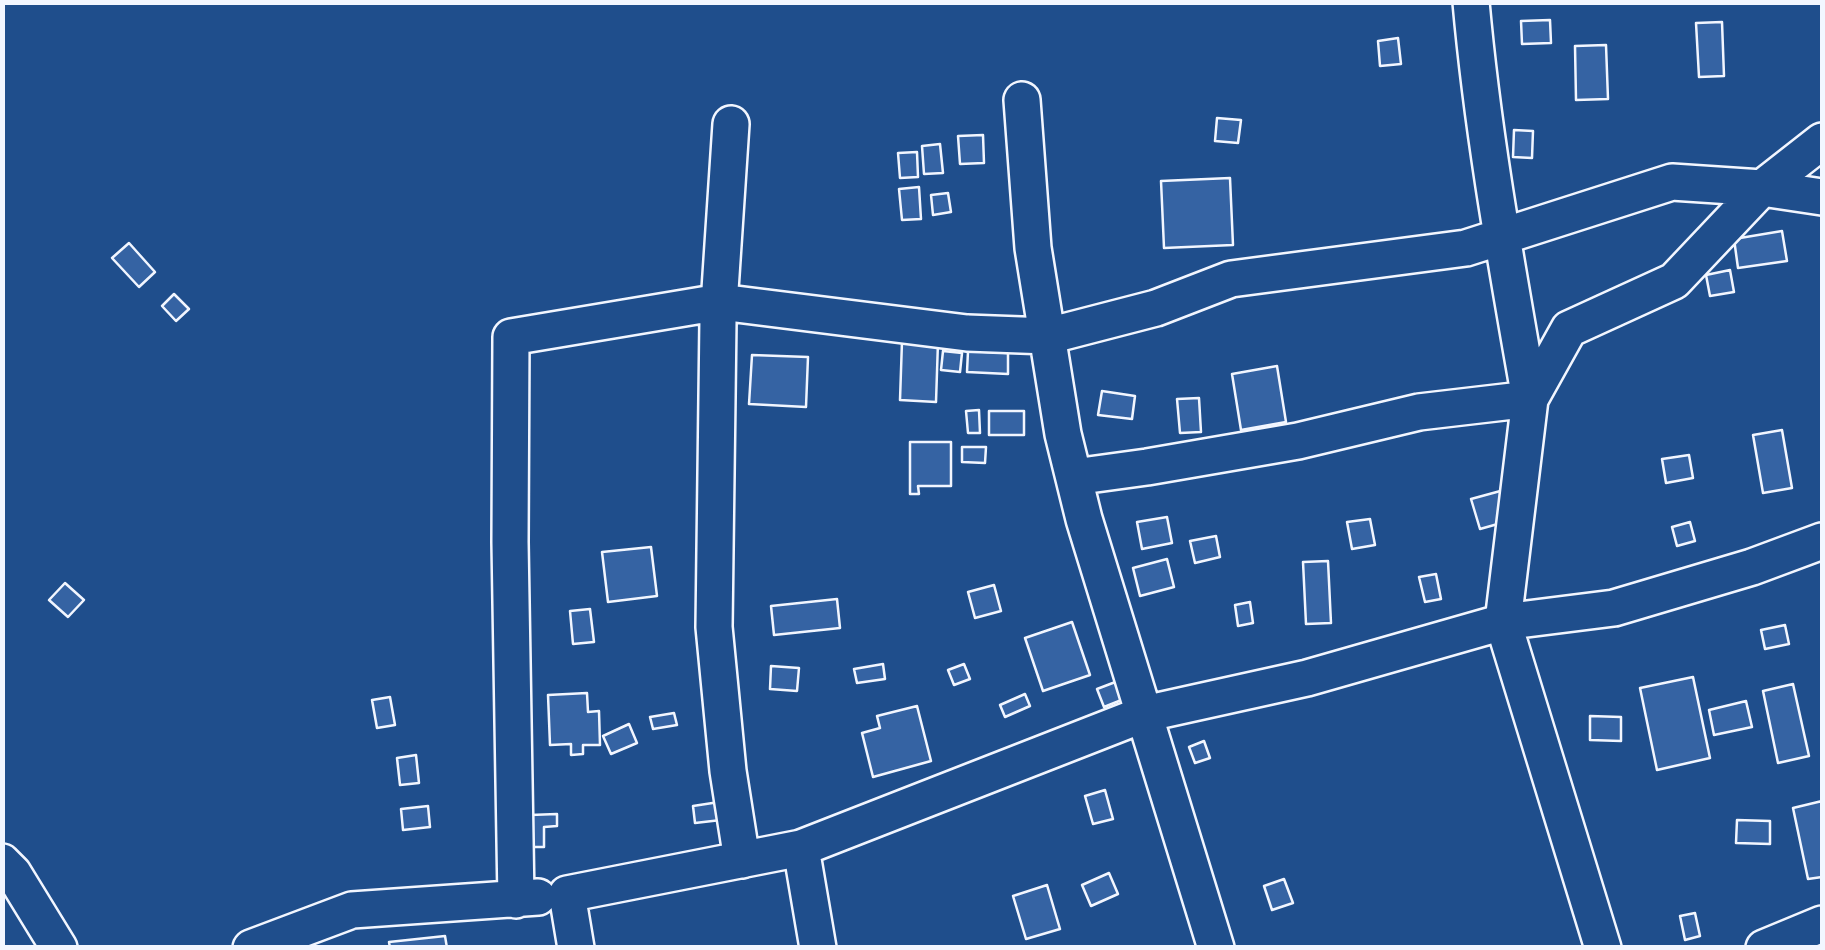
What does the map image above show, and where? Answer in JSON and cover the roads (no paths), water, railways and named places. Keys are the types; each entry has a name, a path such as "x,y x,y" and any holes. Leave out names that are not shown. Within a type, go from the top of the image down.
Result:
{"street":[{"path":"1470,2 1478,83 1530,399 1504,622 1603,948"},
{"path":"1022,100 1033,248 1063,434 1090,536 1216,948"},
{"path":"731,124 720,302 714,627 728,772 742,860"},
{"path":"1530,399 1570,329 1674,281 1762,188 1822,140"},
{"path":"516,900 511,337 720,302 967,333 1048,336 1156,308 1231,278 1466,248 1672,182 1822,197"},
{"path":"1074,477 1298,441 1419,412 1530,399"},
{"path":"251,948 352,910 567,894 801,848 1144,714 1306,678 1504,622 1614,608 1752,567 1822,541"},
{"path":"801,848 818,948"},
{"path":"2,862 14,873 59,948"},
{"path":"567,894 576,948"},
{"path":"1764,948 1822,924"}]}
